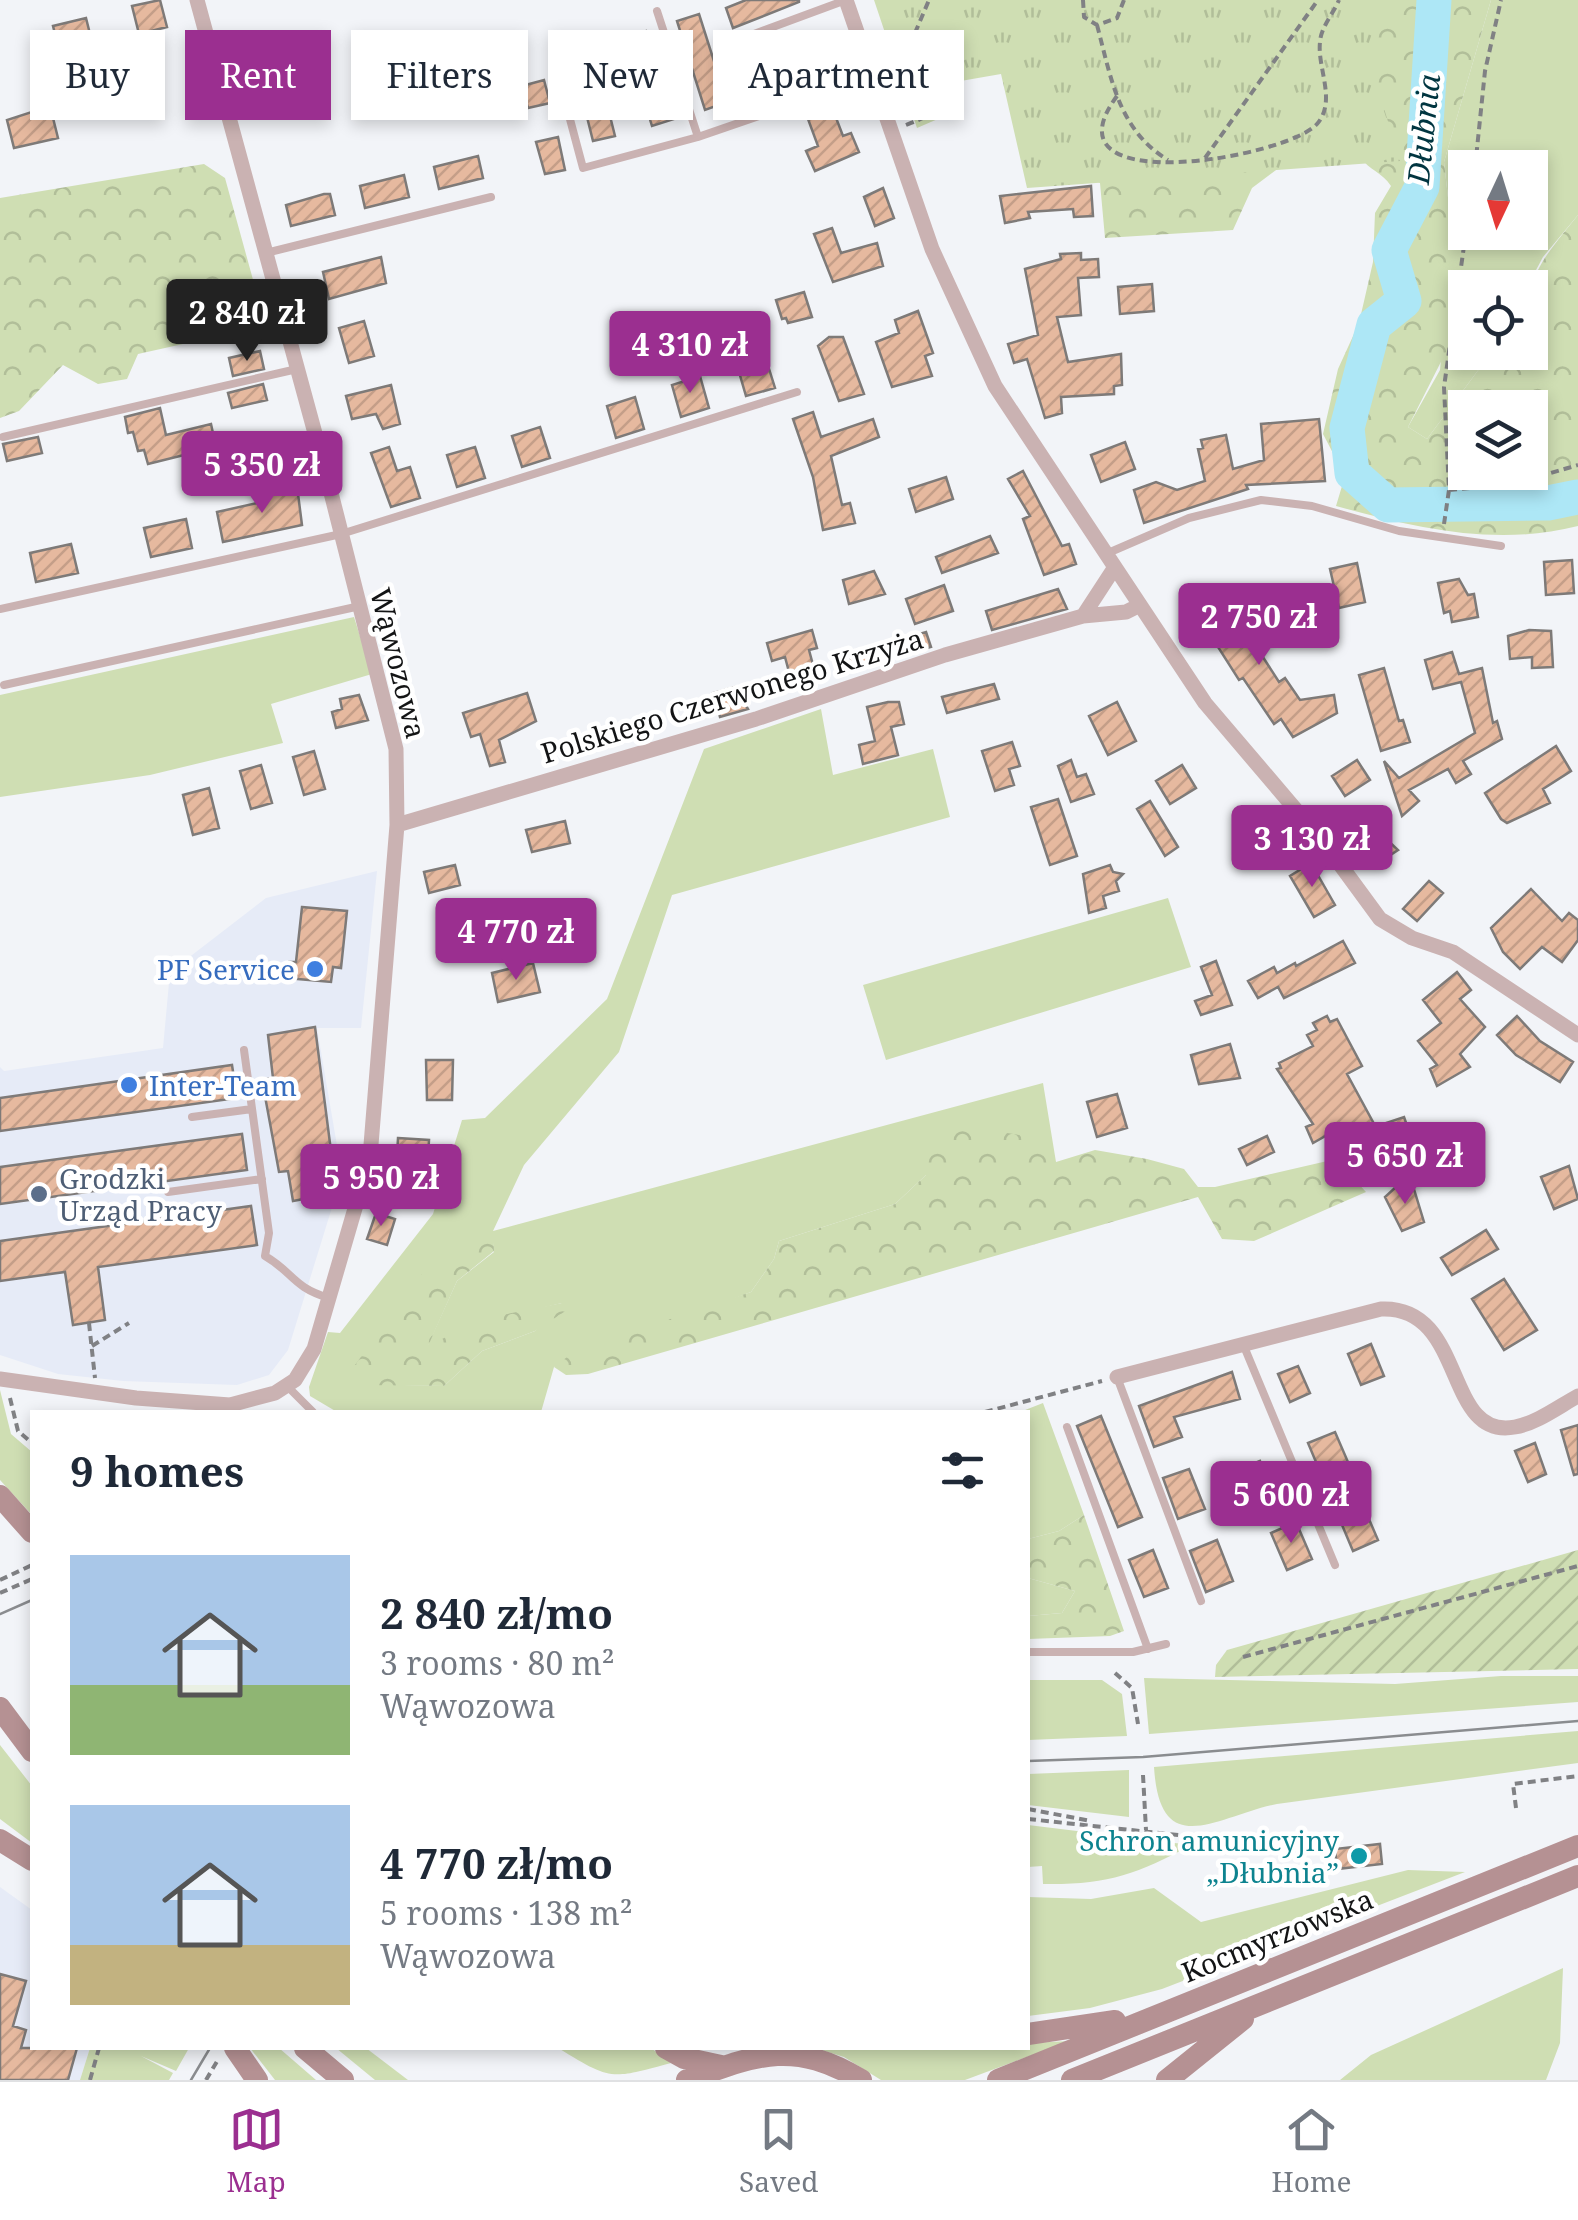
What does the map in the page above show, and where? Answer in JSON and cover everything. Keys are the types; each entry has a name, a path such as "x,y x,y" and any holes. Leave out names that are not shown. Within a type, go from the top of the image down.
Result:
{"main road":[{"path":"0,1496 30,1530"},
{"path":"0,1708 30,1748"},
{"path":"0,1840 30,1859"},
{"name":"Kocmyrzowska","path":"998,2080 1578,1846"},
{"name":"Kocmyrzowska","path":"1072,2080 1578,1876"},
{"path":"1167,2080 1270,2000"},
{"path":"1030,2034 1172,2009"},
{"path":"236,2050 258,2080"},
{"path":"307,2050 343,2080"},
{"path":"670,2050 684,2058 724,2066"},
{"path":"687,2080 757,2055 798,2053 838,2066 862,2080"}],"street":[{"name":"Wąwozowa","path":"197,0 396,749 397,824 370,1157 314,1349 301,1373 287,1386"},
{"path":"846,0 856,30"},
{"path":"886,120 935,255 995,386 1108,563 1204,703 1325,844 1380,919 1412,938 1453,952 1578,1035"},
{"path":"1083,616 1108,563"},
{"name":"Polskiego Czerwonego Krzyża","path":"397,824 756,719 946,655 1083,616 1138,606"},
{"path":"1117,1377 1398,1308 1429,1325 1472,1409 1487,1424 1502,1428 1524,1425 1578,1396"},
{"path":"0,1379 136,1398 230,1405 256,1401 287,1386"}],"lane":[{"path":"767,30 846,0"},
{"path":"658,10 698,137"},
{"path":"570,120 583,168 747,120"},
{"path":"266,253 491,197"},
{"path":"3,436 296,370"},
{"path":"0,610 341,534 798,392"},
{"path":"1108,563 1189,518 1261,500 1312,506 1398,531 1501,546"},
{"path":"4,684 360,606"},
{"path":"244,1050 270,1233 264,1256 280,1264 302,1290 329,1298"},
{"path":"192,1117 252,1109"},
{"path":"168,1192 262,1179"},
{"path":"1242,1344 1335,1565"},
{"path":"1117,1377 1201,1601"},
{"path":"287,1386 311,1410"},
{"path":"1068,1427 1148,1649"},
{"path":"1030,1652 1148,1649 1166,1644"}],"path":[{"path":"890,131 926,118 934,105 935,95 914,70 910,47 928,0"},
{"path":"1083,0 1084,17 1097,25 1117,96 1140,140 1168,160"},
{"path":"1097,25 1117,18 1124,0"},
{"path":"1205,158 1318,0"},
{"path":"1117,96 1101,130 1107,149 1129,159 1205,158 1266,148 1317,124 1326,92 1319,44 1338,0"},
{"path":"1477,150 1485,71 1500,0"},
{"path":"1443,529 1448,492 1444,388 1463,250"},
{"path":"1448,492 1513,484 1578,465"},
{"path":"89,1323 96,1383"},
{"path":"92,1346 129,1323"},
{"path":"993,1410 1117,1377"},
{"path":"18,1419 20,1435 30,1442"},
{"path":"0,1580 30,1566"},
{"path":"1243,1657 1578,1566"},
{"path":"0,1594 30,1579"},
{"path":"1115,1673 1132,1688 1138,1724"},
{"path":"1143,1775 1146,1830"},
{"path":"1516,1808 1513,1784 1578,1776"},
{"path":"1030,1810 1074,1815 1096,1824"},
{"path":"1030,1819 1215,1839"},
{"path":"90,2080 99,2050"},
{"path":"206,2080 225,2050"}],"shaded area":[{"path":"377,871 361,1028 317,1028 342,1175 288,1350 269,1375 237,1385 123,1381 58,1374 0,1355 0,1067 4,1071 163,1048 170,972 266,898"},
{"path":"0,1887 30,1909 30,2050 89,2050 80,2080 0,2080"}],"green space":[{"path":"874,0 1375,0 1376,82 1400,161 1027,188 1001,74 964,80 964,30 884,30"},
{"path":"1245,0 1307,147 1252,188 1233,230 1105,238 1100,183 1055,161"},
{"path":"1351,0 1491,0 1444,162 1448,250 1452,250 1452,270 1448,270 1448,348 1408,427 1427,439 1448,411 1448,490 1548,490 1548,390 1463,390 1478,370 1548,370 1548,270 1538,270 1578,215 1578,526 1517,535 1486,535 1426,528 1336,506 1345,476 1323,434 1338,369 1359,323 1373,262 1375,213 1391,186 1361,158"},
{"path":"1491,0 1578,0 1578,215 1536,270 1449,270 1451,250 1548,250 1548,150 1448,150 1448,198 1444,162"},
{"path":"914,120 936,120 917,128"},
{"path":"204,164 225,178 263,316 255,328 138,354 127,379 98,384 63,365 19,411 0,418 0,198"},
{"path":"1448,279 1448,370 1478,370 1463,390 1448,390 1448,411 1427,439 1408,427 1440,370"},
{"path":"354,617 372,674 271,704 283,743 150,775 0,797 0,695"},
{"path":"821,709 833,775 933,749 950,817 672,895 619,1052 524,1165 493,1231 1043,1083 1056,1162 926,1175 895,1204 779,1241 774,1259 751,1292 554,1367 542,1410 334,1410 310,1396 309,1387 328,1332 340,1333 433,1214 462,1120 485,1118 607,999 704,749","holes":["492,1233 494,1252 457,1281 427,1347 524,1312 562,1303 535,1331 482,1351 444,1386 363,1384"]},
{"path":"1168,898 1191,967 886,1060 863,985"},
{"path":"970,1127 1025,1136 1056,1162 1095,1150 1147,1159 1184,1169 1198,1187 1215,1187 1336,1159 1366,1192 1254,1241 1222,1239 1198,1197 588,1374 566,1375 554,1367 575,1351 751,1292 774,1259 779,1241 895,1204 926,1175 931,1141"},
{"path":"493,1232 494,1251 457,1281 428,1346 482,1319 562,1303 567,1310 535,1331 482,1351 444,1386 363,1385 355,1365 429,1264"},
{"path":"0,1390 11,1434 30,1450 30,1513 0,1480"},
{"path":"1043,1403 1084,1515 1059,1531 1030,1538 1030,1410 1025,1410"},
{"path":"1084,1515 1124,1631 1110,1636 1030,1639 1030,1616 1062,1613 1075,1591 1030,1579 1030,1538 1059,1531"},
{"path":"1578,1550 1578,1669 1215,1677 1216,1665 1227,1650"},
{"path":"1030,1579 1075,1591 1062,1613 1030,1616"},
{"path":"1501,1676 1578,1676 1578,1702 1149,1734 1144,1678 1395,1684"},
{"path":"1030,1680 1102,1680 1122,1694 1127,1736 1030,1740"},
{"path":"1578,1731 1578,1763 1277,1804 1195,1826 1180,1824 1167,1815 1159,1797 1154,1767"},
{"path":"0,1745 30,1783 30,1842 0,1819"},
{"path":"1129,1770 1129,1817 1030,1805 1030,1774"},
{"path":"1030,1825 1191,1845 1154,1864 1085,1883 1043,1884 1042,1866 1030,1867"},
{"path":"1408,1870 1465,1872 1162,1989 1090,2008 1030,2016 1030,1897 1091,1899 1154,1888 1201,1922"},
{"path":"1563,1968 1560,2043 1546,2080 1340,2080 1371,2055"},
{"path":"1070,2041 965,2080 881,2080 844,2057 821,2050 1030,2050 1030,2043"},
{"path":"89,2050 188,2050 176,2071 141,2056 173,2073 169,2080 80,2080"},
{"path":"252,2050 281,2050 316,2080 275,2080"},
{"path":"338,2050 369,2050 408,2080 375,2080"},
{"path":"561,2050 654,2050 671,2063 622,2074 589,2066"}],"building":[{"path":"160,0 167,27 138,30 132,6"},
{"path":"746,0 799,2 733,28 726,8"},
{"path":"699,14 713,58 713,107 705,110 693,72 693,30 680,30 677,21"},
{"path":"86,18 89,30 54,30 53,26"},
{"path":"544,80 548,103 528,108 528,84"},
{"path":"30,113 30,120 54,120 58,138 14,148 7,120"},
{"path":"588,120 611,120 615,136 593,141"},
{"path":"808,120 837,120 843,136 851,133 859,152 815,171 806,151 818,146"},
{"path":"558,137 565,170 545,174 536,142"},
{"path":"478,156 483,178 439,189 434,167"},
{"path":"404,175 409,197 365,208 360,186"},
{"path":"1091,186 1093,216 1074,217 1073,209 1028,212 1030,218 1005,223 1000,196"},
{"path":"883,188 894,218 875,226 864,197"},
{"path":"330,194 335,215 291,226 286,205"},
{"path":"832,228 841,253 877,243 883,266 833,282 814,234"},
{"path":"1081,253 1081,260 1098,259 1099,277 1078,278 1081,315 1057,317 1068,362 1121,354 1122,385 1114,386 1114,394 1061,397 1062,413 1045,418 1027,359 1014,363 1008,344 1038,335 1025,269 1061,259 1060,254"},
{"path":"381,257 386,283 329,299 323,272"},
{"path":"1152,284 1154,311 1120,314 1118,287"},
{"path":"804,292 812,317 788,323 786,318 782,319 776,300"},
{"path":"918,311 933,353 925,356 932,376 892,387 876,342 899,333 895,320"},
{"path":"364,321 374,356 349,363 339,328"},
{"path":"829,337 843,337 864,394 839,401 818,346"},
{"path":"260,351 264,369 233,376 229,358"},
{"path":"765,356 775,388 746,396 737,365"},
{"path":"700,376 709,408 681,417 672,385"},
{"path":"263,384 267,400 232,408 228,393"},
{"path":"391,385 400,424 383,429 376,414 352,419 346,396"},
{"path":"635,397 644,429 616,438 607,406"},
{"path":"160,408 166,435 211,424 216,447 148,464 144,450 138,451 133,432 128,433 125,417"},
{"path":"813,412 821,437 873,419 879,437 831,456 842,505 850,503 855,523 823,530 813,477 793,419"},
{"path":"1319,419 1325,481 1246,485 1248,489 1144,523 1134,490 1156,482 1177,490 1205,481 1198,449 1203,448 1201,440 1226,435 1233,469 1264,460 1261,424"},
{"path":"540,427 550,458 522,467 512,436"},
{"path":"38,437 42,453 7,461 3,444"},
{"path":"1125,442 1135,469 1101,482 1091,455"},
{"path":"389,447 397,471 410,467 420,498 391,507 371,453"},
{"path":"475,447 485,478 457,487 447,455"},
{"path":"1023,471 1062,546 1069,544 1076,564 1044,575 1023,519 1030,516 1008,479"},
{"path":"946,477 953,499 916,512 909,489"},
{"path":"297,486 302,525 223,542 217,512 262,502 260,494"},
{"path":"186,519 192,548 151,557 144,528"},
{"path":"990,536 998,553 942,573 936,557"},
{"path":"71,544 78,573 36,582 30,553"},
{"path":"1572,560 1574,593 1546,595 1544,562"},
{"path":"1357,563 1365,602 1339,608 1330,569"},
{"path":"874,571 885,594 849,604 843,580"},
{"path":"1459,579 1468,595 1474,594 1478,617 1452,622 1450,611 1444,613 1438,583"},
{"path":"944,585 953,611 915,624 906,599"},
{"path":"1217,586 1279,682 1285,678 1300,700 1334,695 1337,713 1293,737 1281,719 1274,724 1243,678 1239,680 1190,603"},
{"path":"1058,589 1067,609 992,630 986,611"},
{"path":"812,630 817,648 809,650 813,665 789,672 785,657 772,661 767,643"},
{"path":"1529,630 1551,631 1553,667 1532,668 1532,657 1510,659 1508,636"},
{"path":"926,632 931,647 852,669 848,655"},
{"path":"1452,652 1459,674 1482,668 1493,723 1497,721 1502,739 1463,761 1471,774 1456,783 1448,769 1409,790 1419,801 1402,816 1384,761 1399,778 1475,733 1461,682 1433,689 1425,660"},
{"path":"1384,668 1399,721 1403,720 1410,742 1381,751 1359,675"},
{"path":"994,684 999,699 947,713 942,697"},
{"path":"735,687 748,709 720,717 713,693"},
{"path":"527,693 536,721 499,740 505,762 490,766 480,734 471,737 463,713"},
{"path":"359,695 368,720 336,728 332,712 342,709 340,699"},
{"path":"899,702 904,724 891,727 898,755 863,764 859,745 875,741 867,707"},
{"path":"1117,702 1136,741 1108,755 1089,716"},
{"path":"1012,742 1020,766 1009,769 1014,785 995,791 982,751"},
{"path":"1556,746 1571,771 1543,789 1550,803 1507,823 1501,819 1485,793"},
{"path":"314,751 325,789 304,795 293,757"},
{"path":"1071,760 1077,777 1086,774 1094,794 1071,802 1058,766"},
{"path":"1357,760 1370,780 1345,796 1332,776"},
{"path":"261,765 272,803 251,809 240,771"},
{"path":"1182,765 1196,788 1170,804 1156,781"},
{"path":"209,788 219,828 193,835 183,795"},
{"path":"1058,799 1077,856 1050,865 1031,807"},
{"path":"1150,801 1178,847 1165,856 1137,809"},
{"path":"1357,810 1379,839 1383,836 1398,850 1372,867 1358,846 1367,840 1347,820"},
{"path":"565,821 570,843 532,852 526,830"},
{"path":"1311,863 1335,905 1314,917 1290,876"},
{"path":"455,865 460,885 429,893 424,872"},
{"path":"1110,865 1113,872 1123,874 1116,881 1119,891 1103,896 1106,908 1089,913 1083,874"},
{"path":"1429,881 1443,893 1417,921 1403,909"},
{"path":"1531,889 1562,921 1569,913 1578,920 1578,940 1562,962 1542,947 1520,969 1503,952 1491,928"},
{"path":"462,906 489,907 488,935 462,935"},
{"path":"302,907 347,911 341,968 333,967 331,982 287,978 289,962 296,962"},
{"path":"1343,941 1355,963 1284,998 1278,987 1258,998 1248,981 1274,967 1277,973 1295,963 1296,966"},
{"path":"1216,961 1232,1005 1201,1015 1195,1001 1212,995 1201,967"},
{"path":"533,963 540,992 498,1002 492,973"},
{"path":"1457,972 1471,990 1460,999 1485,1027 1460,1054 1470,1067 1437,1086 1430,1069 1437,1065 1418,1041 1441,1023 1423,1000"},
{"path":"1327,1016 1330,1022 1337,1019 1362,1066 1347,1074 1373,1122 1333,1142 1329,1134 1313,1143 1306,1127 1313,1124 1277,1069 1281,1068 1279,1063 1313,1046 1307,1035 1317,1030 1313,1023"},
{"path":"1517,1016 1540,1041 1573,1062 1560,1082 1516,1055 1497,1035"},
{"path":"315,1027 335,1182 308,1186 309,1198 293,1201 288,1171 279,1172 262,1080 273,1078 268,1035"},
{"path":"1230,1044 1240,1078 1199,1084 1191,1055"},
{"path":"426,1060 453,1060 452,1100 427,1100"},
{"path":"232,1065 237,1098 0,1131 0,1098"},
{"path":"1117,1094 1127,1128 1097,1137 1087,1102"},
{"path":"1404,1117 1412,1140 1385,1156 1374,1127"},
{"path":"242,1134 247,1170 0,1204 0,1167"},
{"path":"1267,1136 1274,1152 1247,1165 1239,1149"},
{"path":"398,1138 429,1140 428,1157 397,1155"},
{"path":"1569,1166 1578,1199 1554,1209 1541,1177"},
{"path":"1397,1186 1413,1186 1424,1222 1402,1231 1385,1197"},
{"path":"251,1206 257,1245 98,1267 105,1320 73,1325 65,1272 0,1281 0,1241"},
{"path":"376,1213 395,1219 387,1245 367,1239"},
{"path":"1486,1230 1498,1249 1452,1275 1441,1258"},
{"path":"1504,1279 1537,1330 1504,1350 1472,1299"},
{"path":"1371,1344 1384,1376 1361,1385 1348,1354"},
{"path":"1298,1366 1310,1393 1290,1402 1278,1374"},
{"path":"1232,1372 1240,1399 1174,1417 1182,1437 1154,1447 1139,1406"},
{"path":"1101,1416 1142,1517 1118,1527 1077,1426"},
{"path":"1578,1425 1578,1474 1574,1475 1561,1430"},
{"path":"1335,1432 1351,1469 1324,1481 1308,1443"},
{"path":"1535,1443 1546,1474 1528,1482 1515,1451"},
{"path":"1260,1461 1275,1497 1253,1506 1236,1471"},
{"path":"1189,1469 1205,1509 1178,1519 1163,1478"},
{"path":"1362,1503 1378,1540 1353,1551 1337,1513"},
{"path":"1296,1522 1312,1559 1287,1570 1271,1533"},
{"path":"1217,1540 1233,1581 1206,1592 1190,1551"},
{"path":"1153,1550 1168,1588 1144,1597 1129,1560"},
{"name":"Schron amunicyjny „Dłubnia”","path":"1380,1844 1382,1864 1337,1869 1335,1849"},
{"path":"0,1974 26,1981 13,2026 26,2030 21,2048 76,2050 68,2080 0,2080"}],"waterway":[{"name":"Dłubnia","path":"1434,0 1422,187 1389,250 1404,301 1374,325 1347,428 1352,473 1388,505 1548,503 1578,497"}],"tram line":[{"path":"0,1614 30,1601"},
{"path":"1030,1761 1143,1757 1578,1721"},
{"path":"191,2080 209,2050"}],"place":[{"name":"PF Service","path":"315,969"},
{"name":"Inter-Team","path":"129,1085"},
{"name":"Grodzki Urząd Pracy","path":"39,1194"},
{"name":"Schron amunicyjny „Dłubnia”","path":"1359,1856"}]}
